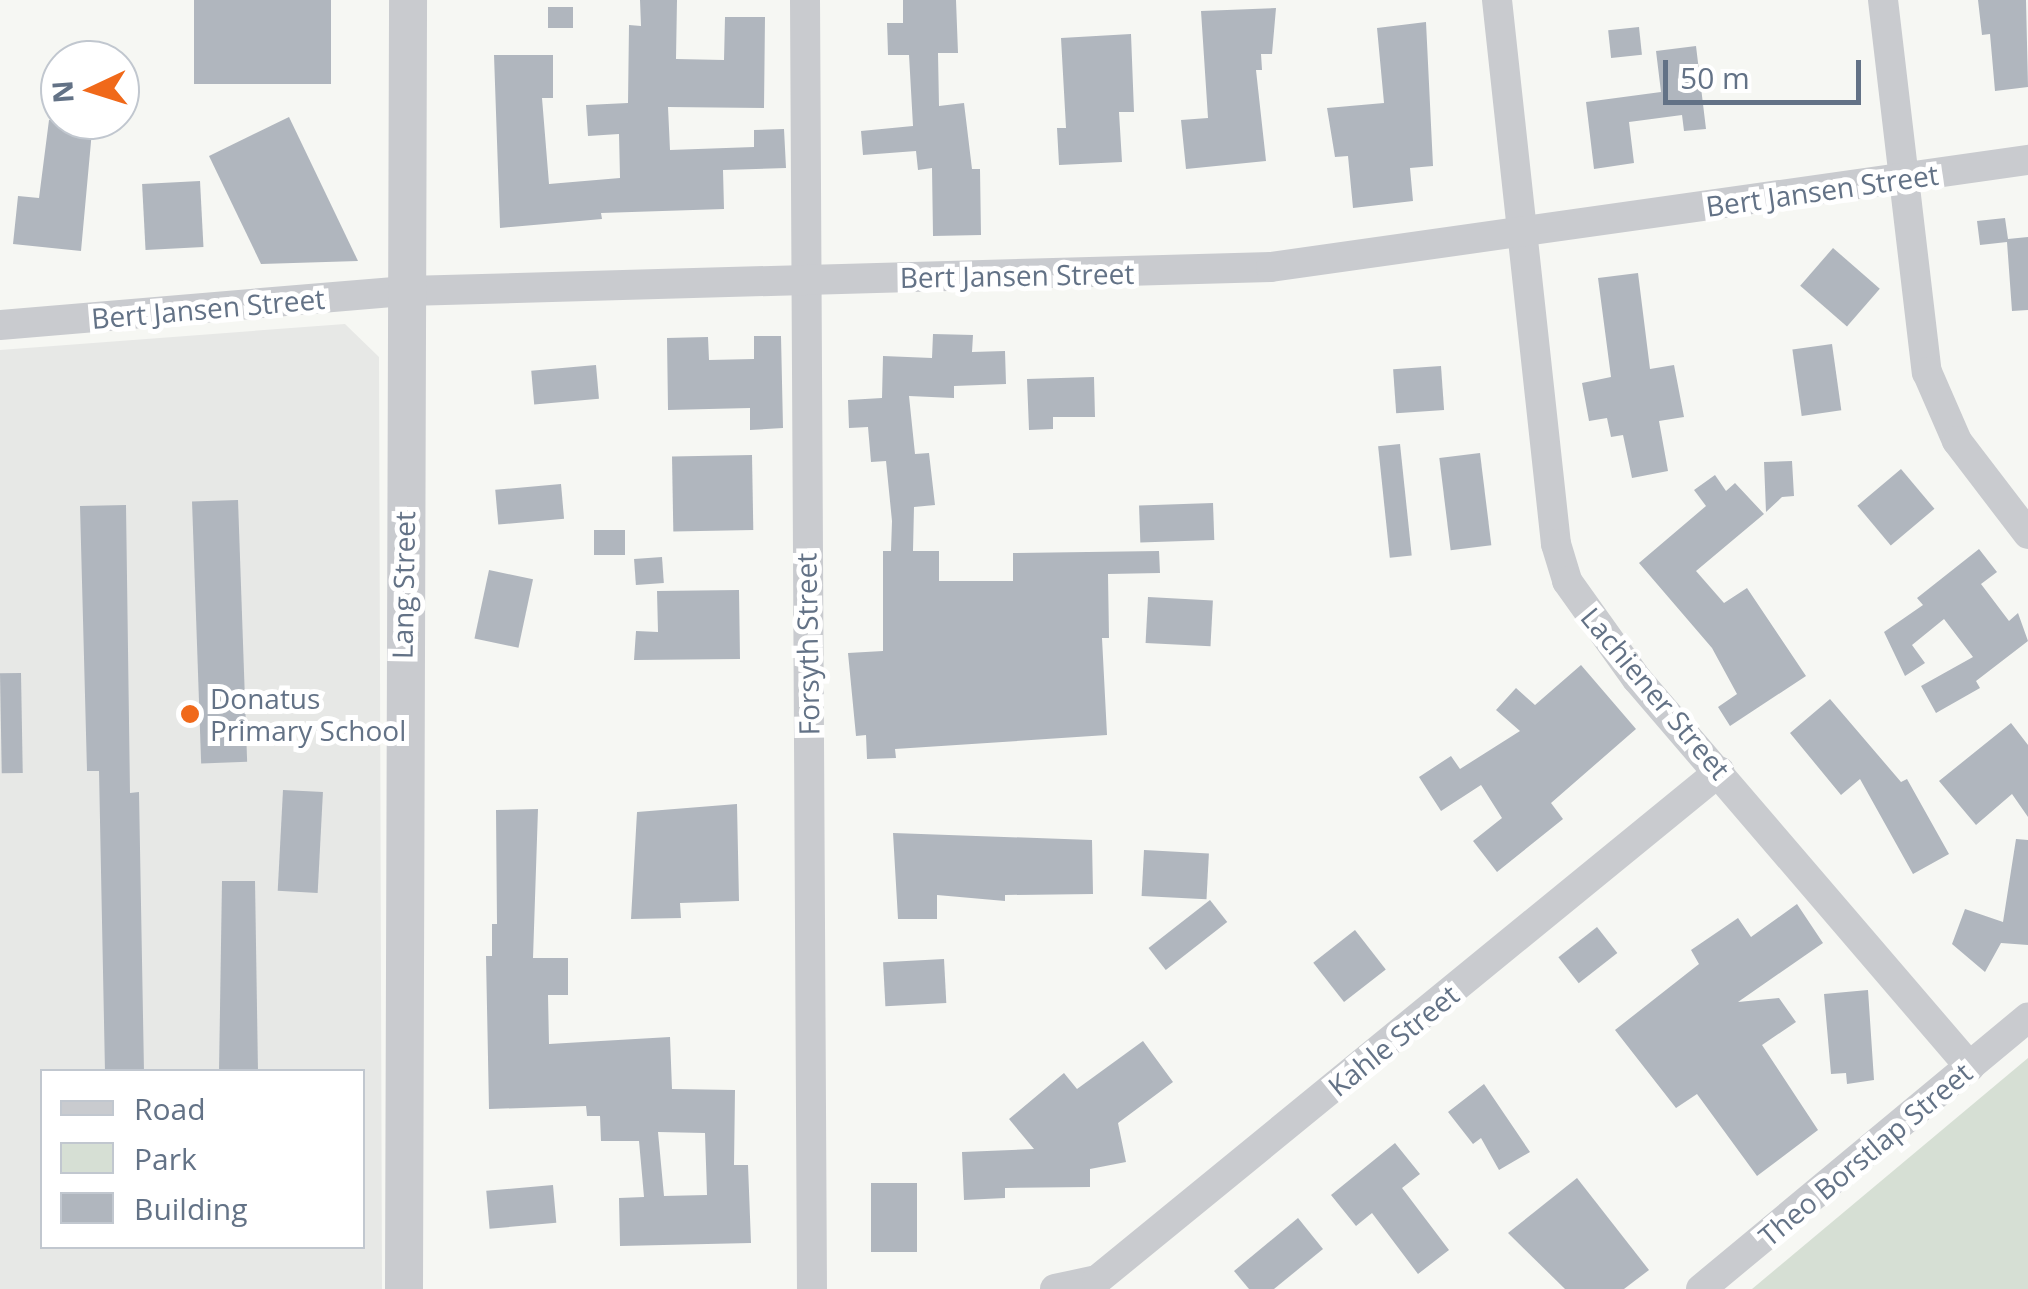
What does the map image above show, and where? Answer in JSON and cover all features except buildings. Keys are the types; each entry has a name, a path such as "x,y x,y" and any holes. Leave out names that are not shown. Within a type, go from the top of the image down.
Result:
{"street":[{"name":"Lang Street","path":"404,1289 408,0"},
{"name":"Forsyth Street","path":"805,0 803,279 812,1289"},
{"name":"Lachiener Street","path":"1497,0 1556,544 1567,581 1637,679 1720,771 1970,1067"},
{"path":"1882,0 1927,372 1957,441 2028,534"},
{"name":"Bert Jansen Street","path":"0,325 407,292 1271,268 2028,160"},
{"name":"Kahle Street","path":"1055,1289 1098,1280 1720,771"},
{"name":"Theo Borstlap Street","path":"1701,1289 2028,1018"}],"shaded area":[{"name":"Donatus Primary School","path":"345,324 379,357 382,1289 0,1289 0,350"}],"green space":[{"path":"2028,1058 2028,1289 1752,1289"}],"place":[{"name":"Donatus Primary School","path":"190,714"}]}
